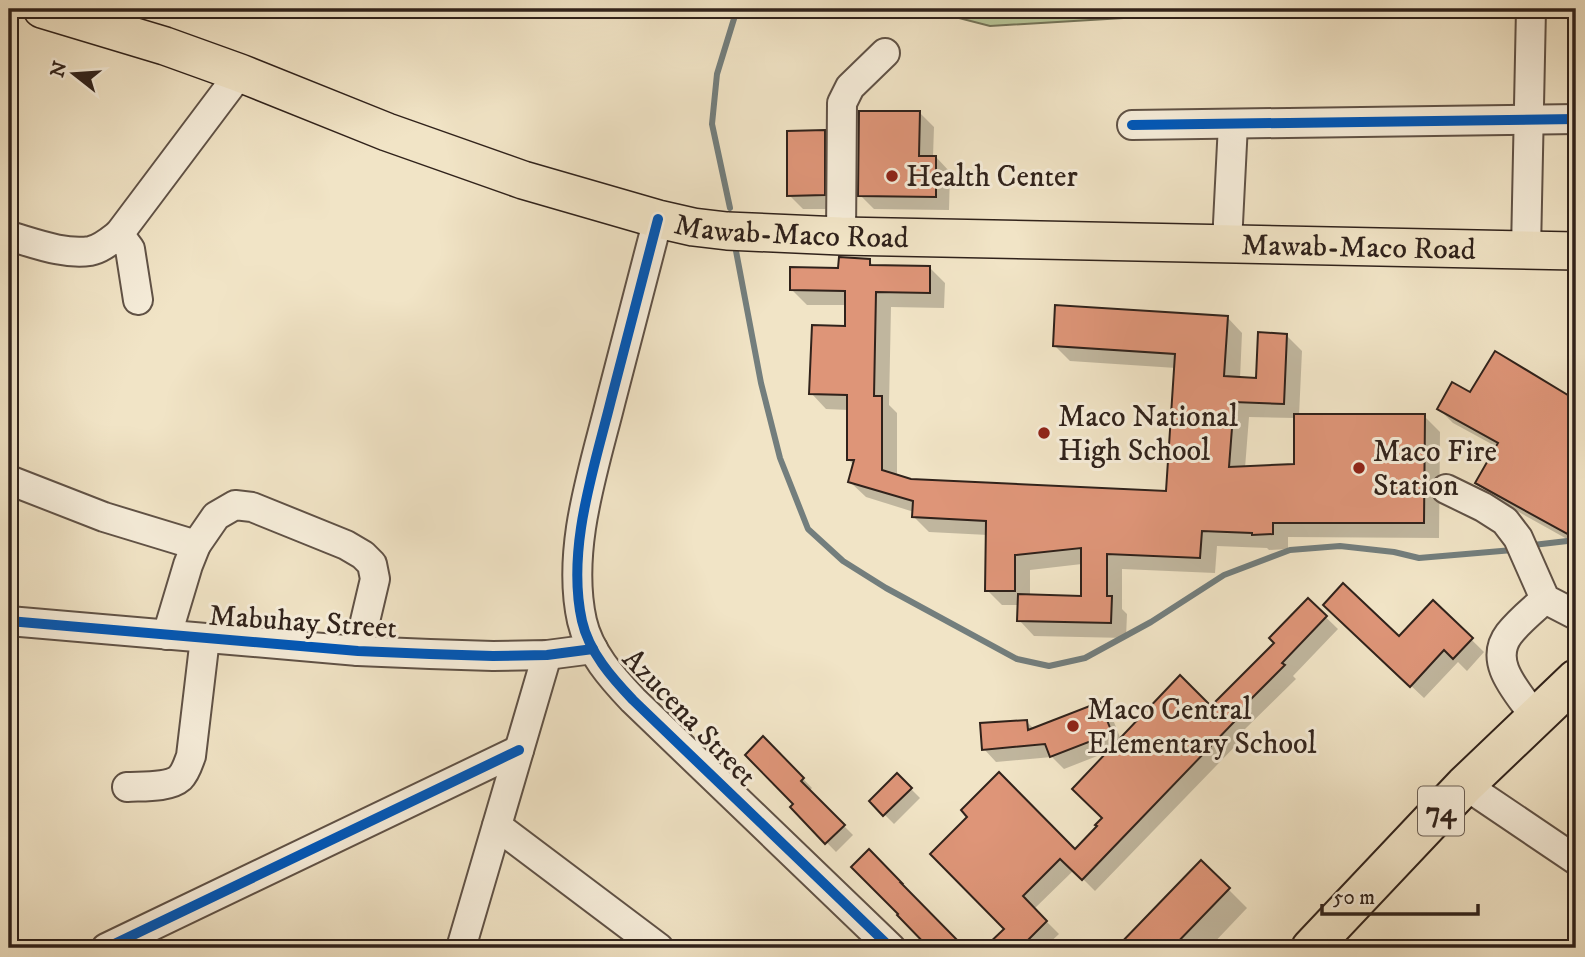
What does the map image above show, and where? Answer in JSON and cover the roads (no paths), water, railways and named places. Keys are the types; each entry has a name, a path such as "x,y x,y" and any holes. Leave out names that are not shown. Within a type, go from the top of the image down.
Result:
{"highway":[{"name":"74","path":"1311,948 1465,785 1576,679"}],"main road":[{"name":"Mawab-Maco Road","path":"42,9 165,46 475,164 693,227 841,236 1576,251"}],"street":[{"path":"1526,250 1531,9"},
{"path":"841,236 842,103 850,87 885,53"},
{"path":"9,236 78,251 92,251 107,244 119,234 240,73"},
{"path":"1132,125 1576,119"},
{"path":"1227,243 1233,124"},
{"name":"Azucena Street","path":"658,219 589,488 579,548 577,583 582,622 593,649 610,676 891,948"},
{"path":"119,234 130,249 138,300"},
{"path":"9,480 104,517 196,545"},
{"path":"1446,489 1483,507 1504,521 1518,538 1545,599 1576,615"},
{"path":"167,635 196,545 216,516 235,505 252,507 346,545 372,564 375,579 358,651"},
{"path":"1535,716 1504,672 1501,661 1502,647 1509,634 1545,599"},
{"name":"Mabuhay Street","path":"9,621 358,651 494,656 547,655 593,649"},
{"path":"127,787 171,784 185,771 191,757 205,638"},
{"path":"461,948 547,655"},
{"path":"106,948 519,750"},
{"path":"1465,785 1576,860"},
{"path":"497,826 659,948"}],"waterway":[{"path":"730,208 712,124 717,74 737,9"},
{"path":"736,251 761,383 780,458 808,529 843,561 886,588 1017,659 1049,666 1085,658 1151,622 1224,575 1290,550 1340,546 1394,552 1419,558 1513,550"},
{"path":"1533,545 1576,540"}],"place":[{"name":"Health Center","path":"892,176"},
{"name":"Maco National High School","path":"1044,433"},
{"name":"Maco Fire Station","path":"1359,468"},
{"name":"Maco Central Elementary School","path":"1073,726"}]}
